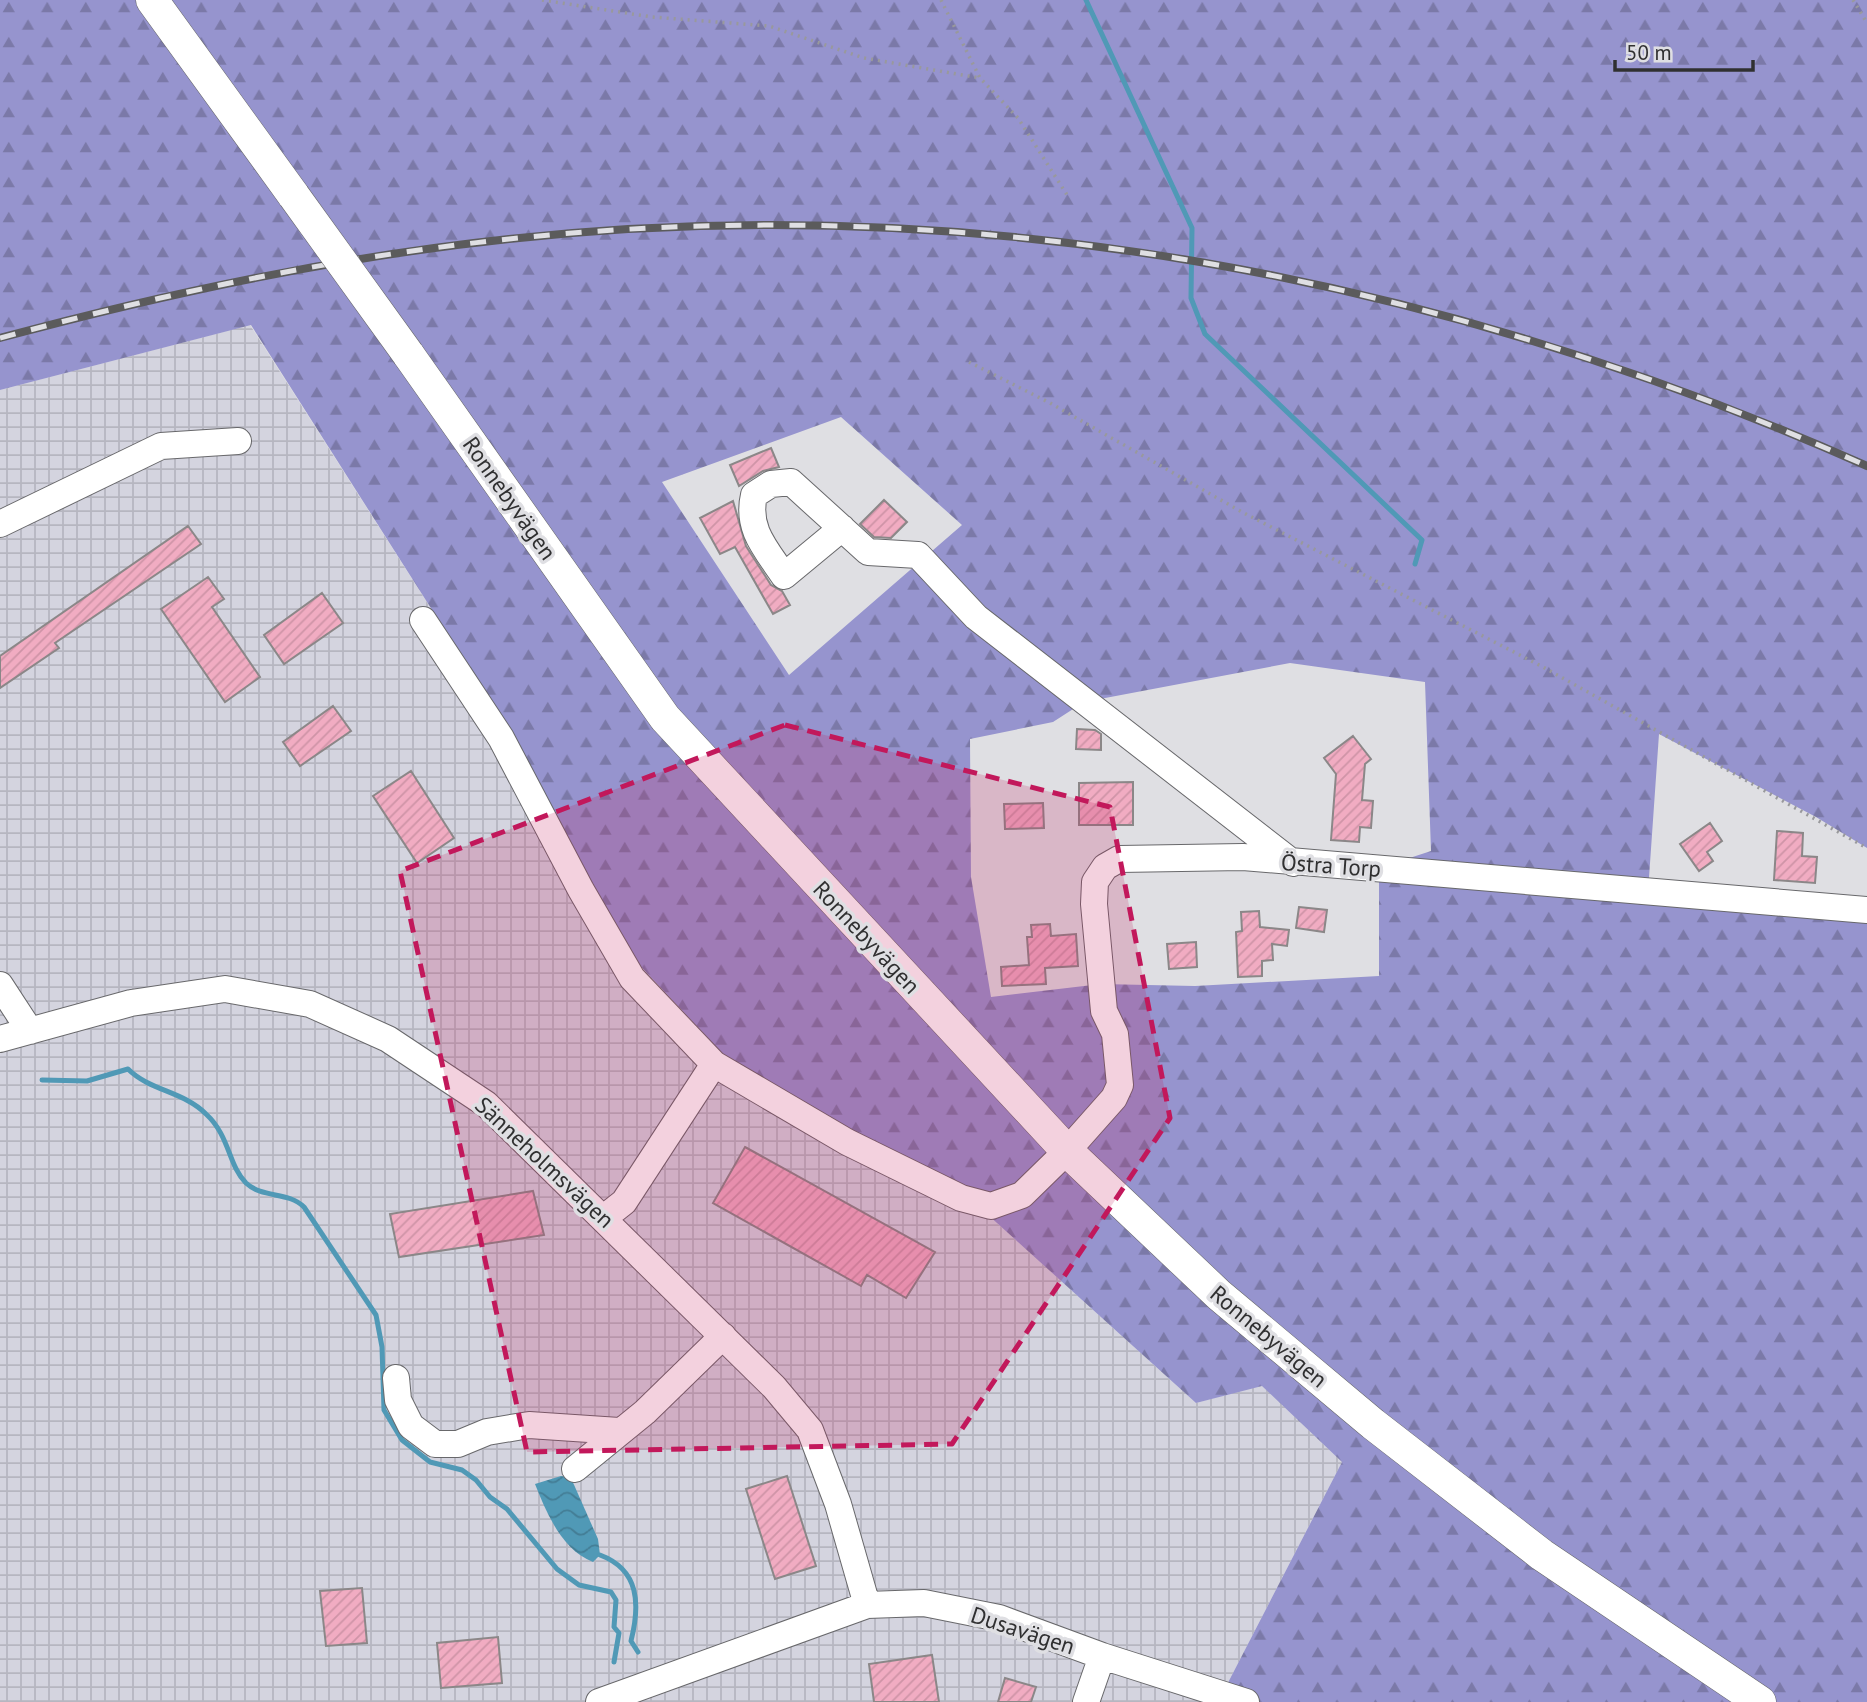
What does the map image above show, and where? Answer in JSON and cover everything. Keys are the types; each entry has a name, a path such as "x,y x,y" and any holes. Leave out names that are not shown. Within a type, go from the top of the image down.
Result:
{"main road":[{"name":"Ronnebyvägen","path":"152,0 408,354 664,718 1068,1152 1219,1295 1373,1424 1542,1555 1760,1702"}],"street":[{"path":"0,524 161,446 238,441"},
{"path":"842,528 869,552 918,555 976,617 1293,863"},
{"name":"Östra Torp","path":"423,620 501,738 581,890 632,978 714,1064 847,1142 961,1198 991,1206 1022,1195 1068,1152 1114,1098 1121,1085 1115,1034 1104,1011 1094,904 1095,882 1105,867 1119,859 1243,857 1867,910"},
{"path":"0,985 30,1031"},
{"name":"Sänneholmsvägen","path":"0,1039 131,1003 225,989 310,1004 388,1039 486,1104 605,1217 774,1387 810,1430 838,1504 867,1605"},
{"path":"605,1217 624,1202 714,1064"},
{"path":"575,1469 645,1412 723,1336"},
{"path":"396,1378 398,1400 411,1426 435,1444 458,1444 487,1432 529,1425 619,1431"},
{"name":"Dusavägen","path":"599,1702 867,1605 924,1603 999,1618 1101,1656 1246,1702"},
{"path":"1086,1702 1101,1656"}],"path":[{"path":"542,0 652,17 769,26 864,58 980,78"},
{"path":"941,0 980,78 1018,118 1069,198"},
{"path":"1853,0 1867,23"},
{"path":"969,362 1050,403 1242,512 1543,667 1867,848"}],"highlighted area":[{"path":"785,725 1110,807 1170,1118 952,1444 527,1452 400,871"}],"shaded area":[{"path":"250,325 488,698 987,1214 1196,1403 1262,1385 1342,1462 1218,1702 0,1702 0,390"}],"green space":[{"path":"0,0 1867,0 1867,848 1816,817 1659,734 1648,892 1867,910 1867,1702 1218,1702 1342,1462 1262,1386 1196,1403 987,1214 723,1054 631,956 488,698 251,325 0,390","holes":["841,417 962,525 789,675 662,482","1290,663 1425,682 1431,851 1379,868 1379,976 1195,986 1101,984 991,997 971,877 970,739 1053,722 1084,702"]}],"water":[{"path":"561,1476 571,1478 598,1539 600,1555 593,1562 564,1540 550,1519 535,1484"}],"building":[{"path":"771,448 779,467 763,471 739,486 730,465"},
{"path":"884,500 907,522 891,538 874,537 860,524"},
{"path":"733,501 746,546 771,585 782,591 790,605 773,614 735,547 720,554 700,518"},
{"path":"188,526 201,544 55,643 59,648 0,688 0,656"},
{"path":"208,577 224,599 212,607 260,677 225,702 161,609"},
{"path":"322,593 343,623 284,664 264,635"},
{"path":"333,706 351,731 300,766 283,742"},
{"path":"1077,729 1095,730 1101,734 1101,750 1076,749"},
{"path":"1353,736 1371,759 1365,764 1362,800 1373,801 1371,828 1360,827 1359,842 1331,840 1336,774 1324,758"},
{"path":"411,771 454,838 417,863 373,796"},
{"path":"1133,782 1133,825 1079,825 1079,783"},
{"path":"1043,803 1044,828 1005,829 1004,804"},
{"path":"1710,823 1722,841 1707,852 1713,861 1699,871 1680,844"},
{"path":"1777,831 1803,833 1802,856 1817,857 1815,883 1774,880"},
{"path":"1299,907 1327,910 1324,932 1296,928"},
{"path":"1259,911 1260,927 1289,930 1287,946 1272,944 1273,960 1262,961 1262,976 1238,977 1236,932 1242,931 1241,912"},
{"path":"1050,924 1051,936 1076,934 1078,966 1045,968 1046,984 1002,986 1001,967 1029,965 1027,937 1032,937 1031,925"},
{"path":"1196,942 1197,967 1169,969 1167,944"},
{"path":"745,1147 935,1252 906,1298 867,1275 861,1286 713,1203"},
{"path":"533,1191 544,1235 399,1257 390,1214"},
{"path":"787,1476 816,1566 775,1579 746,1489"},
{"path":"362,1588 367,1643 326,1646 320,1591"},
{"path":"498,1637 502,1683 441,1688 437,1643"},
{"path":"932,1655 939,1702 874,1702 869,1664"},
{"path":"1005,1678 1036,1687 1031,1702 998,1702"}],"waterway":[{"path":"1086,0 1192,228 1191,298 1205,334 1422,540 1415,564"},
{"path":"42,1080 87,1081 128,1069 146,1082 187,1100 206,1114 220,1132 240,1176 246,1183 260,1191 291,1199 304,1207 376,1315 382,1347 384,1410 402,1440 430,1462 462,1470 476,1480 490,1497 507,1509 557,1569 579,1585 611,1592 616,1600 614,1627 619,1633 614,1662"},
{"path":"600,1555 613,1562 630,1579 636,1602 631,1641 638,1652"}],"railway":[{"path":"0,338 253,278 445,247 509,239 684,227 858,227 1031,239 1203,262 1373,297 1540,343 1705,400 1867,466"}]}
